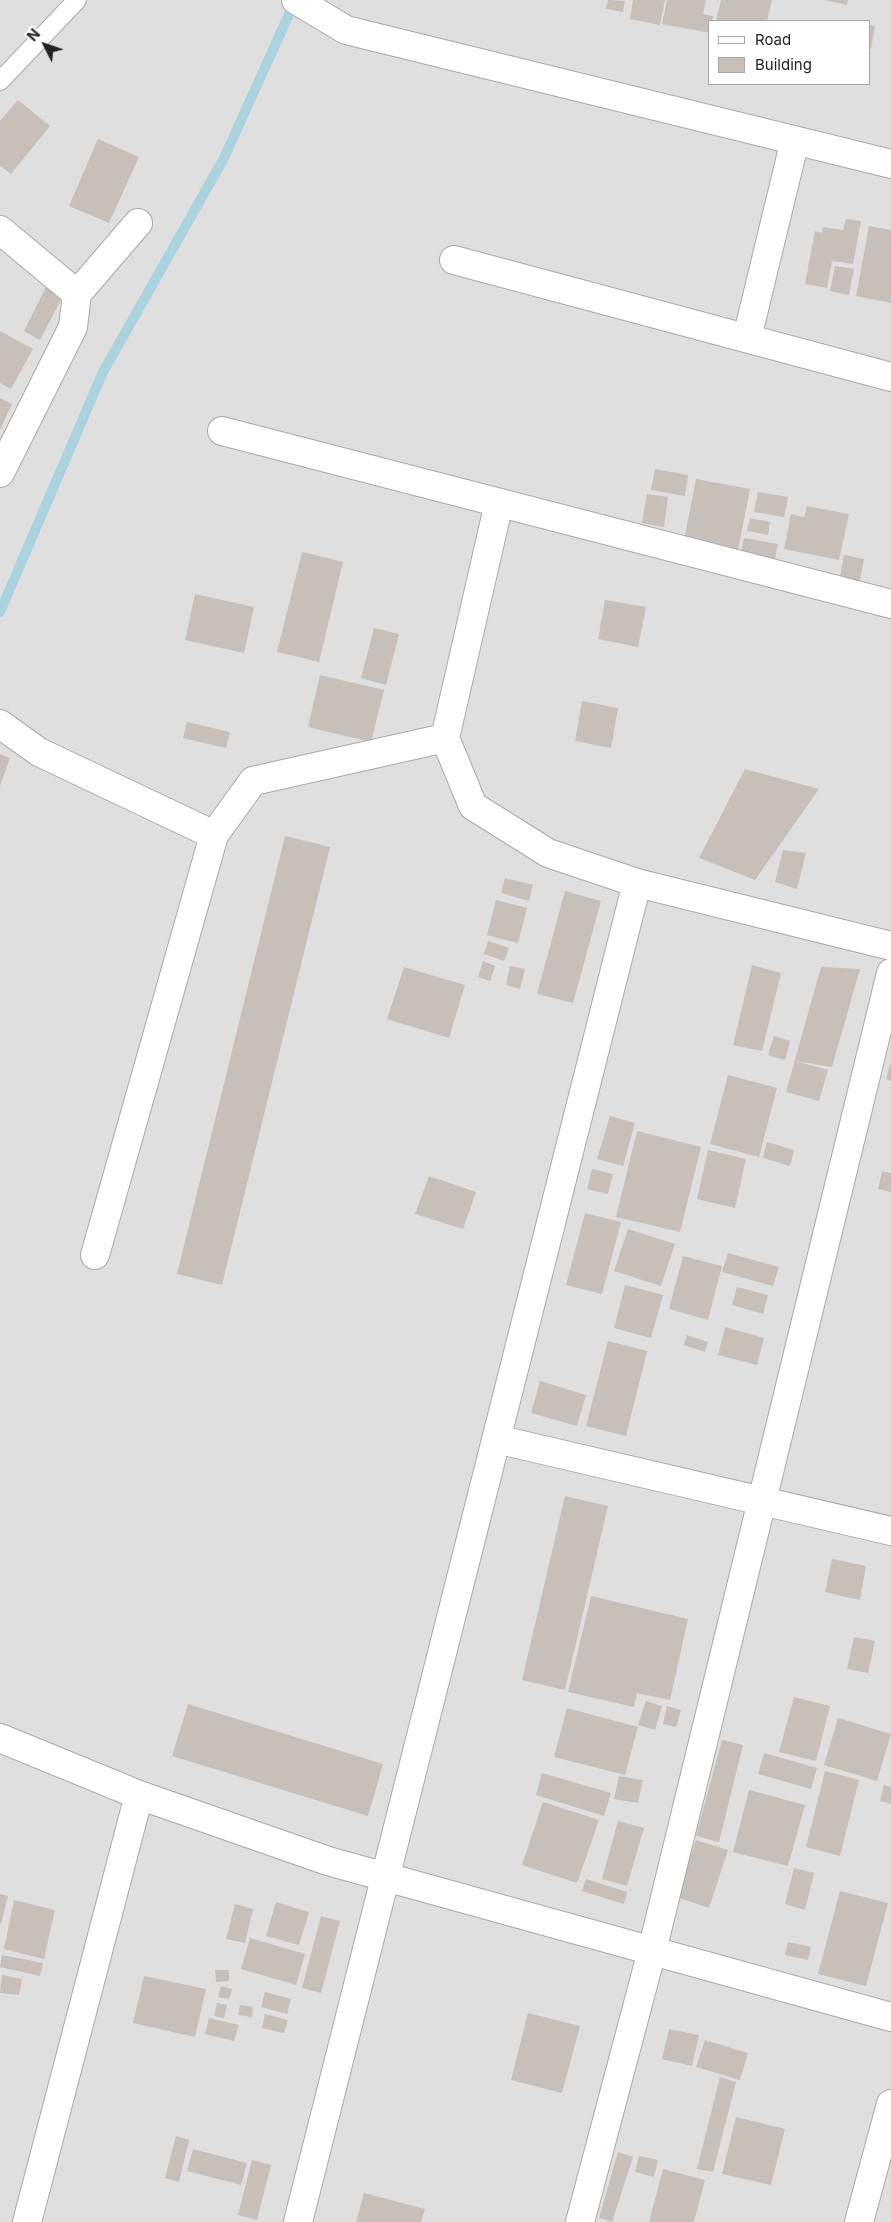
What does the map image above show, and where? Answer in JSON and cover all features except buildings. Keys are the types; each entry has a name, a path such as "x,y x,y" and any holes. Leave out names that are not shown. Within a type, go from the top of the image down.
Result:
{"street":[{"path":"296,0 346,30 891,164"},
{"path":"748,338 795,140"},
{"path":"0,472 73,327 77,294 138,223"},
{"path":"0,230 77,294"},
{"path":"454,260 891,377"},
{"path":"222,431 891,604"},
{"path":"499,503 445,738 473,806 548,853 637,883 891,946"},
{"path":"0,724 39,752 214,835"},
{"path":"95,1255 214,835 253,781 445,738"},
{"path":"298,2222 637,883"},
{"path":"580,2222 652,1951 891,973"},
{"path":"496,1438 891,1531"},
{"path":"0,1738 139,1795 328,1861 891,2017"},
{"path":"27,2222 139,1795"},
{"path":"859,2222 891,2104"}],"lane":[{"path":"0,81 77,0"}],"shaded area":[{"path":"0,0 891,0 891,2222 0,2222"}],"waterway":[{"path":"0,612 103,372 224,158 295,1"}]}
